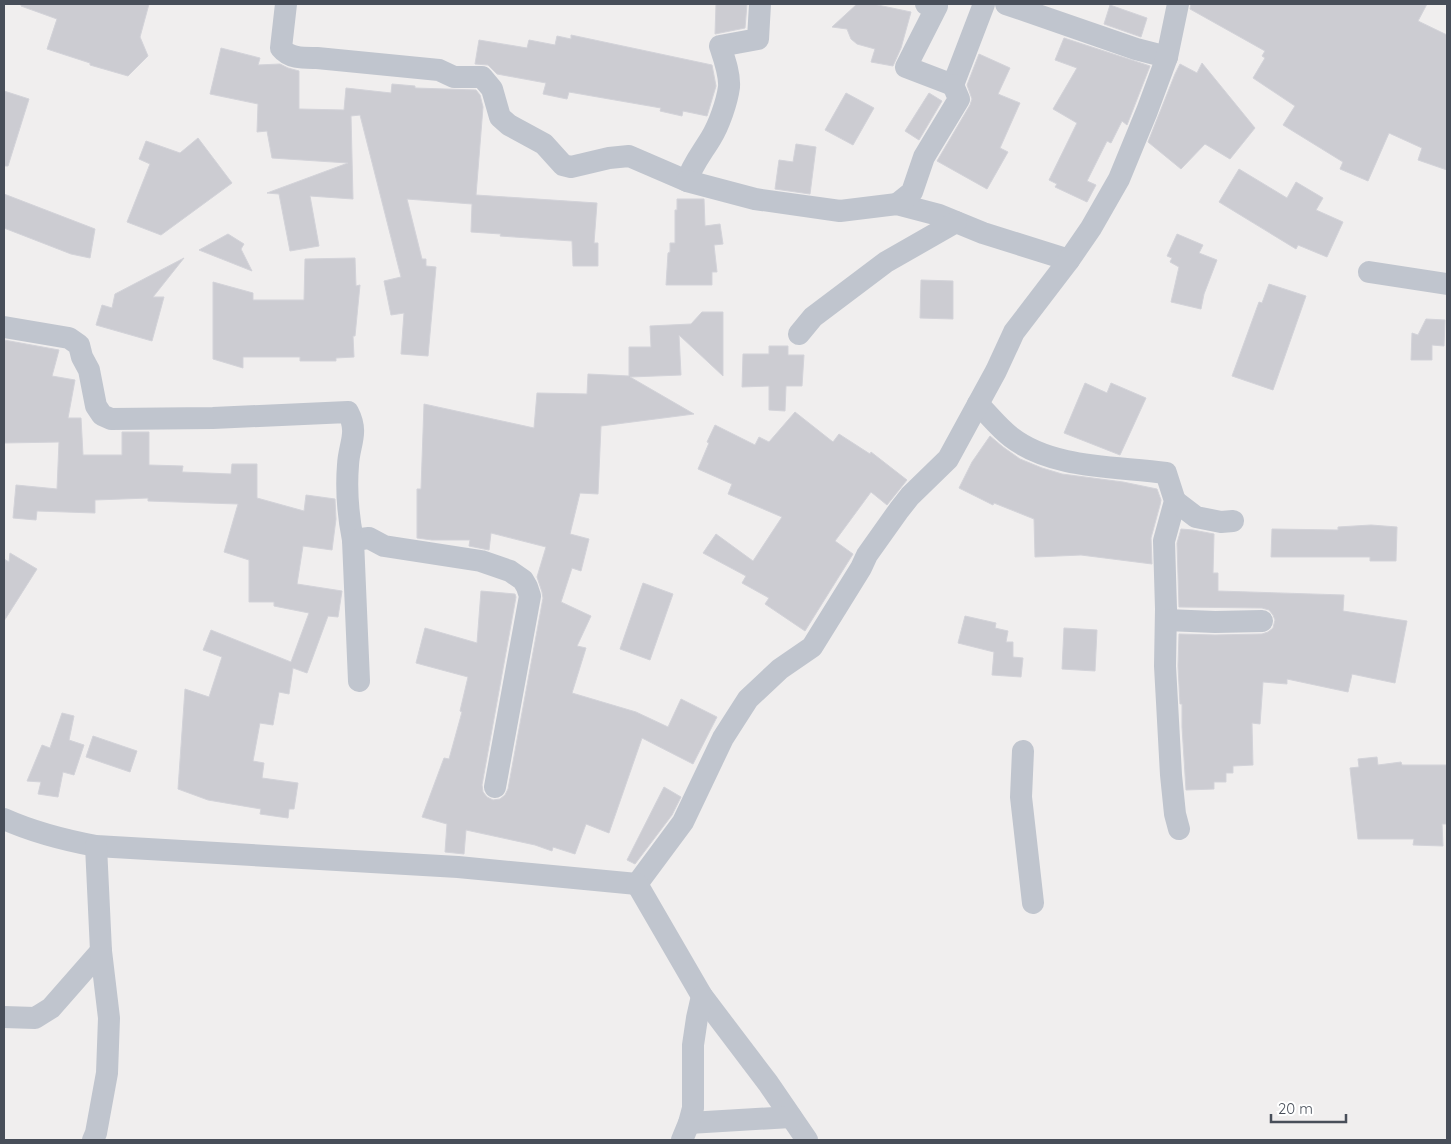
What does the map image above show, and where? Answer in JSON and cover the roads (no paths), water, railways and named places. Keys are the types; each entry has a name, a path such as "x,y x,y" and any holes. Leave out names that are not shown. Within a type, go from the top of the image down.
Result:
{"street":[{"path":"286,4 280,48 285,54 299,58 317,58 439,70 454,77 482,77 492,89 500,117 509,125 544,144 563,165 571,167 609,158 628,156 687,182 755,199 840,211 897,204 939,215 983,233 1069,260"},
{"path":"687,182 692,167 712,136 721,116 729,87 727,68 720,46 758,39 760,4"},
{"path":"897,204 912,192 924,157 959,98 953,85 906,67 937,6 926,4"},
{"path":"953,85 984,4"},
{"path":"1006,4 1136,49 1167,57"},
{"path":"637,884 683,822 723,738 748,699 780,669 812,647 862,568 867,555 910,496 948,459 996,371 1014,332 1091,228 1119,179 1147,111 1167,57 1178,4"},
{"path":"798,334 813,317 886,262 956,222"},
{"path":"1369,272 1447,284"},
{"path":"4,327 69,338 79,345 82,357 89,370 96,406 102,415 111,419 213,418 348,412 353,421 354,435 348,463 348,518 353,540 359,681"},
{"path":"978,404 1011,437 1043,456 1084,464 1166,473 1175,501 1164,541 1165,666 1174,804 1179,829"},
{"path":"1175,501 1196,517 1221,522 1232,521"},
{"path":"353,540 369,538 384,546 481,561 510,570 523,580 530,596 495,787"},
{"path":"1166,620 1262,621"},
{"path":"1023,751 1021,797 1033,903"},
{"path":"4,819 68,841 96,846 458,867 637,884"},
{"path":"93,1140 96,1133 107,1073 109,1018 101,951 96,846"},
{"path":"637,884 702,996 768,1082 807,1140"},
{"path":"4,1017 35,1018 51,1008 101,951"},
{"path":"702,996 693,1046 693,1108 686,1132 791,1117"}]}
